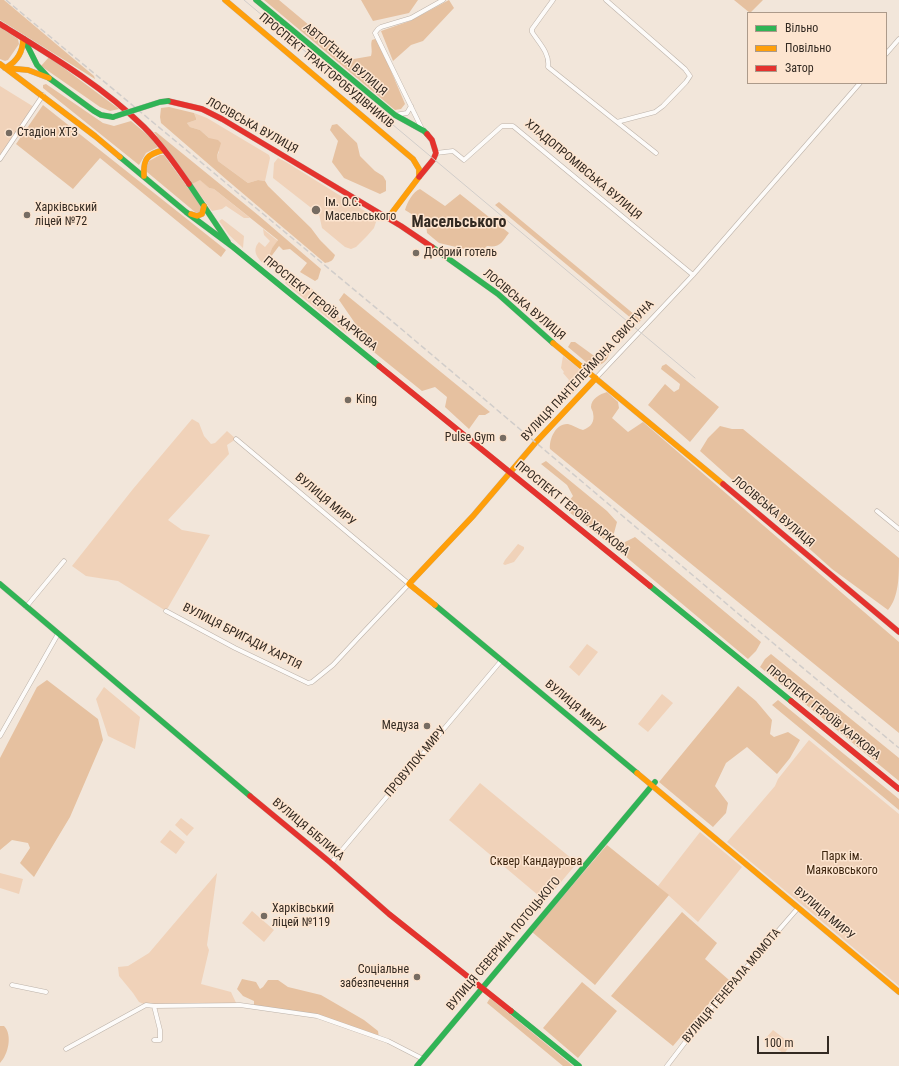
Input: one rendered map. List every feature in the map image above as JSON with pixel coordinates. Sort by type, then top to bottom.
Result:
[{"type":"main road","name":"ПРОСПЕКТ ТРАКТОРОБУДІВНИКІВ","points":[[224,0],[413,159],[419,169],[419,177]]},
{"type":"main road","name":"АВТОҐЕННА ВУЛИЦЯ","points":[[256,0],[395,115],[424,131]]},
{"type":"main road","name":"ПРОСПЕКТ ГЕРОЇВ ХАРКОВА","points":[[0,24],[76,72],[105,93],[143,126],[164,150],[230,245]]},
{"type":"main road","points":[[3,66],[10,66],[17,58],[23,49],[24,39]]},
{"type":"main road","points":[[24,39],[37,65],[48,78]]},
{"type":"main road","name":"ПРОСПЕКТ ГЕРОЇВ ХАРКОВА","points":[[3,66],[42,95],[144,176],[186,212],[230,245],[899,789]]},
{"type":"main road","points":[[3,66],[28,70],[48,78]]},
{"type":"main road","name":"ЛОСІВСЬКА ВУЛИЦЯ","points":[[48,78],[101,115],[113,117],[160,102],[168,101],[202,109],[228,122],[388,218],[498,294],[556,346],[899,632]]},
{"type":"main road","points":[[388,218],[433,160],[436,153],[432,140],[424,131]]},
{"type":"main road","points":[[144,176],[144,166],[148,157],[151,154],[164,150]]},
{"type":"main road","points":[[186,212],[192,215],[200,215],[203,212],[204,206]]},
{"type":"main road","name":"ВУЛИЦЯ ПАНТЕЛЕЙМОНА СВИСТУНА","points":[[409,584],[473,516],[509,472],[596,378]]},
{"type":"main road","points":[[0,584],[26,607]]},
{"type":"main road","name":"ВУЛИЦЯ МИРУ","points":[[409,584],[654,784],[798,908],[899,992]]},
{"type":"main road","name":"ВУЛИЦЯ БІБЛИКА","points":[[26,607],[240,789],[331,863],[389,914],[579,1066]]},
{"type":"main road","name":"ВУЛИЦЯ СЕВЕРИНА ПОТОЦЬКОГО","points":[[417,1066],[654,784]]},
{"type":"street","points":[[424,131],[376,32],[378,29],[411,18],[444,0]]},
{"type":"street","points":[[553,0],[532,29],[532,32],[547,54],[549,60],[548,67],[656,153]]},
{"type":"street","points":[[606,0],[685,69],[690,76],[663,106],[655,112],[617,122]]},
{"type":"street","points":[[887,53],[899,39]]},
{"type":"street","name":"ВУЛИЦЯ ПАНТЕЛЕЙМОНА СВИСТУНА","points":[[596,378],[693,275],[859,84]]},
{"type":"street","points":[[0,159],[42,95]]},
{"type":"street","points":[[395,115],[407,113],[411,106]]},
{"type":"street","name":"ХЛАДОПРОМІВСЬКА ВУЛИЦЯ","points":[[436,153],[453,151],[464,160],[502,126],[513,126],[693,275]]},
{"type":"street","name":"ВУЛИЦЯ МИРУ","points":[[236,439],[409,584]]},
{"type":"street","points":[[877,511],[899,529]]},
{"type":"street","points":[[26,607],[64,561]]},
{"type":"street","name":"ВУЛИЦЯ ПАНТЕЛЕЙМОНА СВИСТУНА","points":[[308,683],[312,682],[333,665],[409,584]]},
{"type":"street","name":"ВУЛИЦЯ БРИГАДИ ХАРТІЯ","points":[[166,610],[235,648],[308,683]]},
{"type":"street","points":[[0,736],[58,634]]},
{"type":"street","name":"ПРОВУЛОК МИРУ","points":[[331,863],[502,661]]},
{"type":"street","name":"ВУЛИЦЯ ГЕНЕРАЛА МОМОТА","points":[[667,1066],[712,1007],[798,908]]},
{"type":"street","points":[[12,985],[46,992]]},
{"type":"street","points":[[66,1049],[146,1005],[240,1005],[317,1016],[388,1041],[423,1059]]},
{"type":"street","points":[[154,1006],[160,1030],[160,1040],[154,1040]]},
{"type":"green space","name":"Стадіон ХТЗ","points":[[0,86],[34,107],[0,160]]},
{"type":"green space","points":[[194,113],[207,118],[269,155],[270,158],[265,181],[258,180],[248,183],[218,161],[217,156],[219,152],[209,138],[200,130],[190,127],[187,123],[196,120]]},
{"type":"green space","points":[[278,158],[373,216],[376,222],[374,228],[356,247],[351,249],[345,247],[322,228],[319,214],[273,178],[274,163]]},
{"type":"green space","points":[[200,179],[209,188],[214,189],[250,218],[244,218],[226,206],[222,209],[212,211],[192,184]]},
{"type":"green space","points":[[222,219],[244,236],[243,248],[229,235],[219,221]]},
{"type":"green space","points":[[263,229],[278,241],[272,248],[269,256],[270,258],[265,265],[256,255],[256,249],[259,242],[265,247],[270,241],[264,235]]},
{"type":"green space","points":[[285,283],[310,287],[336,311],[347,334]]},
{"type":"green space","points":[[563,356],[579,369],[582,377],[574,392],[570,396],[566,397],[564,393],[569,380],[561,368]]},
{"type":"green space","points":[[192,419],[199,423],[204,436],[211,444],[215,443],[227,431],[236,439],[227,445],[229,454],[168,520],[182,530],[210,535],[166,611],[118,581],[86,576],[72,566],[133,489]]},
{"type":"green space","points":[[518,544],[524,547],[524,549],[514,562],[505,565],[503,564],[505,560]]},
{"type":"green space","points":[[587,644],[598,652],[579,676],[569,667]]},
{"type":"green space","points":[[104,687],[140,717],[135,749],[108,736],[96,699]]},
{"type":"green space","points":[[662,694],[673,703],[648,732],[638,724]]},
{"type":"green space","name":"Парк ім. Маяковського","points":[[809,740],[899,814],[899,986],[727,842],[775,786],[778,779]]},
{"type":"green space","name":"Сквер Кандаурова","points":[[480,783],[577,863],[545,901],[449,820]]},
{"type":"green space","points":[[181,818],[194,828],[187,836],[175,825]]},
{"type":"green space","points":[[170,830],[185,842],[176,854],[160,842]]},
{"type":"green space","points":[[700,832],[742,867],[698,922],[658,886]]},
{"type":"green space","points":[[0,873],[23,879],[19,894],[0,888]]},
{"type":"green space","points":[[217,873],[207,945],[209,950],[201,984],[231,992],[237,1005],[146,1005],[139,1002],[119,976],[118,967],[128,966],[149,953]]},
{"type":"green space","points":[[252,911],[274,930],[264,942],[242,923]]},
{"type":"green space","points":[[773,1030],[791,1044],[784,1054],[765,1039]]},
{"type":"shaded area","points":[[0,0],[4,0],[94,76],[95,79],[0,20]]},
{"type":"shaded area","points":[[264,0],[279,0],[335,45],[348,60],[371,56],[372,40],[378,40],[405,104],[401,109],[395,110]]},
{"type":"shaded area","points":[[361,0],[418,0],[409,13],[373,21]]},
{"type":"shaded area","points":[[449,0],[454,8],[423,41],[411,45],[393,61],[381,31],[410,21]]},
{"type":"shaded area","points":[[734,0],[763,0],[751,12],[749,12]]},
{"type":"shaded area","points":[[0,27],[18,39],[19,44],[8,60],[5,61],[0,59]]},
{"type":"shaded area","points":[[49,57],[119,109],[110,111],[100,107],[41,66]]},
{"type":"shaded area","points":[[46,84],[103,123],[114,126],[131,121],[150,137],[158,147],[146,153],[139,165],[43,88],[43,85]]},
{"type":"shaded area","points":[[43,105],[226,250],[221,257],[100,158],[73,189],[16,144]]},
{"type":"shaded area","points":[[169,107],[194,113],[196,120],[187,123],[190,127],[200,130],[209,138],[218,140],[221,143],[217,156],[218,161],[248,183],[258,180],[265,181],[268,186],[311,228],[320,240],[335,255],[332,260],[325,263],[161,123],[161,108]]},
{"type":"shaded area","points":[[337,124],[357,143],[360,156],[375,171],[383,176],[386,181],[386,191],[380,194],[344,178],[332,162],[338,141],[330,130],[332,125]]},
{"type":"shaded area","points":[[154,132],[156,132],[258,215],[321,269],[318,279],[315,281],[300,272],[307,263],[290,249],[283,250],[279,246],[270,258],[269,256],[272,248],[278,240],[214,189],[209,188],[200,180],[192,184]]},
{"type":"shaded area","points":[[160,155],[164,155],[202,207],[202,211],[197,213],[195,212],[147,172],[146,169],[149,161]]},
{"type":"shaded area","points":[[420,189],[445,206],[460,194],[509,233],[500,244],[495,246],[487,246],[482,251],[469,250],[439,243],[427,233],[426,223],[405,210],[413,195]]},
{"type":"shaded area","points":[[499,202],[641,320],[638,324],[495,205]]},
{"type":"shaded area","points":[[344,293],[490,412],[485,415],[479,415],[469,429],[445,407],[447,397],[435,387],[422,391],[359,340],[359,329],[339,300]]},
{"type":"shaded area","points":[[571,342],[575,342],[597,358],[606,352],[609,354],[607,360],[592,367],[568,347]]},
{"type":"shaded area","points":[[666,364],[719,407],[690,442],[648,405],[665,384],[674,392],[679,389],[680,384],[661,369],[662,366]]},
{"type":"shaded area","points":[[607,392],[618,402],[619,408],[612,418],[628,432],[643,422],[899,642],[899,733],[550,449],[552,436],[560,426],[568,424],[583,430],[590,426],[593,422],[591,404],[594,399]]},
{"type":"shaded area","points":[[720,426],[732,429],[743,429],[899,558],[896,593],[892,605],[888,610],[832,569],[700,451],[708,438]]},
{"type":"shaded area","points":[[546,461],[607,511],[617,522],[614,533],[606,541],[569,512],[569,501],[573,496],[567,485],[541,464]]},
{"type":"shaded area","points":[[635,537],[761,642],[756,651],[748,659],[619,551],[625,542]]},
{"type":"shaded area","points":[[771,654],[899,758],[899,781],[760,667],[765,659]]},
{"type":"shaded area","points":[[47,680],[98,719],[103,740],[70,817],[34,877],[20,863],[30,848],[28,843],[12,840],[0,850],[0,758],[37,687]]},
{"type":"shaded area","points":[[738,686],[756,701],[772,720],[770,734],[774,737],[788,732],[800,740],[790,758],[777,774],[747,747],[726,763],[715,786],[728,803],[726,813],[713,827],[659,782]]},
{"type":"shaded area","points":[[778,700],[899,799],[899,810],[772,705]]},
{"type":"shaded area","points":[[607,845],[669,895],[595,985],[532,932]]},
{"type":"shaded area","points":[[682,912],[717,943],[705,959],[729,980],[673,1046],[611,996]]},
{"type":"shaded area","points":[[242,979],[256,982],[260,989],[268,980],[278,980],[288,987],[321,995],[364,1020],[378,1031],[379,1038],[317,1016],[254,1007],[254,1001],[243,996],[237,989]]},
{"type":"shaded area","points":[[582,982],[617,1011],[578,1058],[543,1028]]},
{"type":"shaded area","points":[[490,998],[573,1066],[563,1066],[487,1003]]},
{"type":"shaded area","points":[[0,1026],[4,1026],[7,1030],[9,1040],[7,1050],[0,1063]]},
{"type":"tram line","points":[[244,0],[695,378]]},
{"type":"railway","points":[[6,0],[399,327],[899,748]]},
{"type":"traffic: fast","points":[[256,0],[395,115],[427,134]]},
{"type":"traffic: fast","points":[[24,39],[37,65],[49,78],[94,111],[101,115],[113,117]]},
{"type":"traffic: fast","points":[[113,117],[160,102],[168,101]]},
{"type":"traffic: fast","points":[[120,157],[186,212],[233,247],[379,366]]},
{"type":"traffic: fast","points":[[189,184],[228,242]]},
{"type":"traffic: fast","points":[[432,247],[498,294],[553,343]]},
{"type":"traffic: fast","points":[[0,584],[250,796]]},
{"type":"traffic: fast","points":[[650,586],[791,701]]},
{"type":"traffic: fast","points":[[435,605],[637,773]]},
{"type":"traffic: fast","points":[[417,1066],[655,782]]},
{"type":"traffic: fast","points":[[511,1011],[579,1066]]},
{"type":"traffic: slow","points":[[225,0],[413,159],[419,169],[419,177],[388,218]]},
{"type":"traffic: slow","points":[[7,67],[14,62],[19,55],[22,48],[23,39]]},
{"type":"traffic: slow","points":[[0,64],[95,136],[120,157]]},
{"type":"traffic: slow","points":[[5,68],[28,70],[49,78]]},
{"type":"traffic: slow","points":[[144,176],[144,165],[147,158],[154,153],[164,150]]},
{"type":"traffic: slow","points":[[191,214],[197,216],[202,214],[204,206]]},
{"type":"traffic: slow","points":[[553,343],[723,484]]},
{"type":"traffic: slow","points":[[435,605],[409,584],[473,516],[536,442],[596,378]]},
{"type":"traffic: slow","points":[[637,773],[899,992]]},
{"type":"traffic: jam","points":[[0,24],[75,71],[128,112],[156,140],[189,184]]},
{"type":"traffic: jam","points":[[168,101],[202,109],[222,119],[401,226],[432,247]]},
{"type":"traffic: jam","points":[[419,177],[433,160],[436,153],[432,140],[427,134]]},
{"type":"traffic: jam","points":[[379,366],[650,586]]},
{"type":"traffic: jam","points":[[723,484],[899,632]]},
{"type":"traffic: jam","points":[[791,701],[899,789]]},
{"type":"traffic: jam","points":[[250,796],[331,863],[389,914],[511,1011]]},
{"type":"place","name":"Стадіон ХТЗ","points":[[9,133]]},
{"type":"place","name":"Ім. О.С. Масельського","points":[[316,210]]},
{"type":"place","name":"Харківський ліцей №72","points":[[27,215]]},
{"type":"place","name":"Добрий готель","points":[[416,253]]},
{"type":"place","name":"King","points":[[348,400]]},
{"type":"place","name":"Pulse Gym","points":[[503,438]]},
{"type":"place","name":"Медуза","points":[[427,726]]},
{"type":"place","name":"Харківський ліцей №119","points":[[264,916]]},
{"type":"place","name":"Соціальне забезпечення","points":[[417,977]]},
{"type":"district","name":"Масельського","points":[[459,223]]}]
